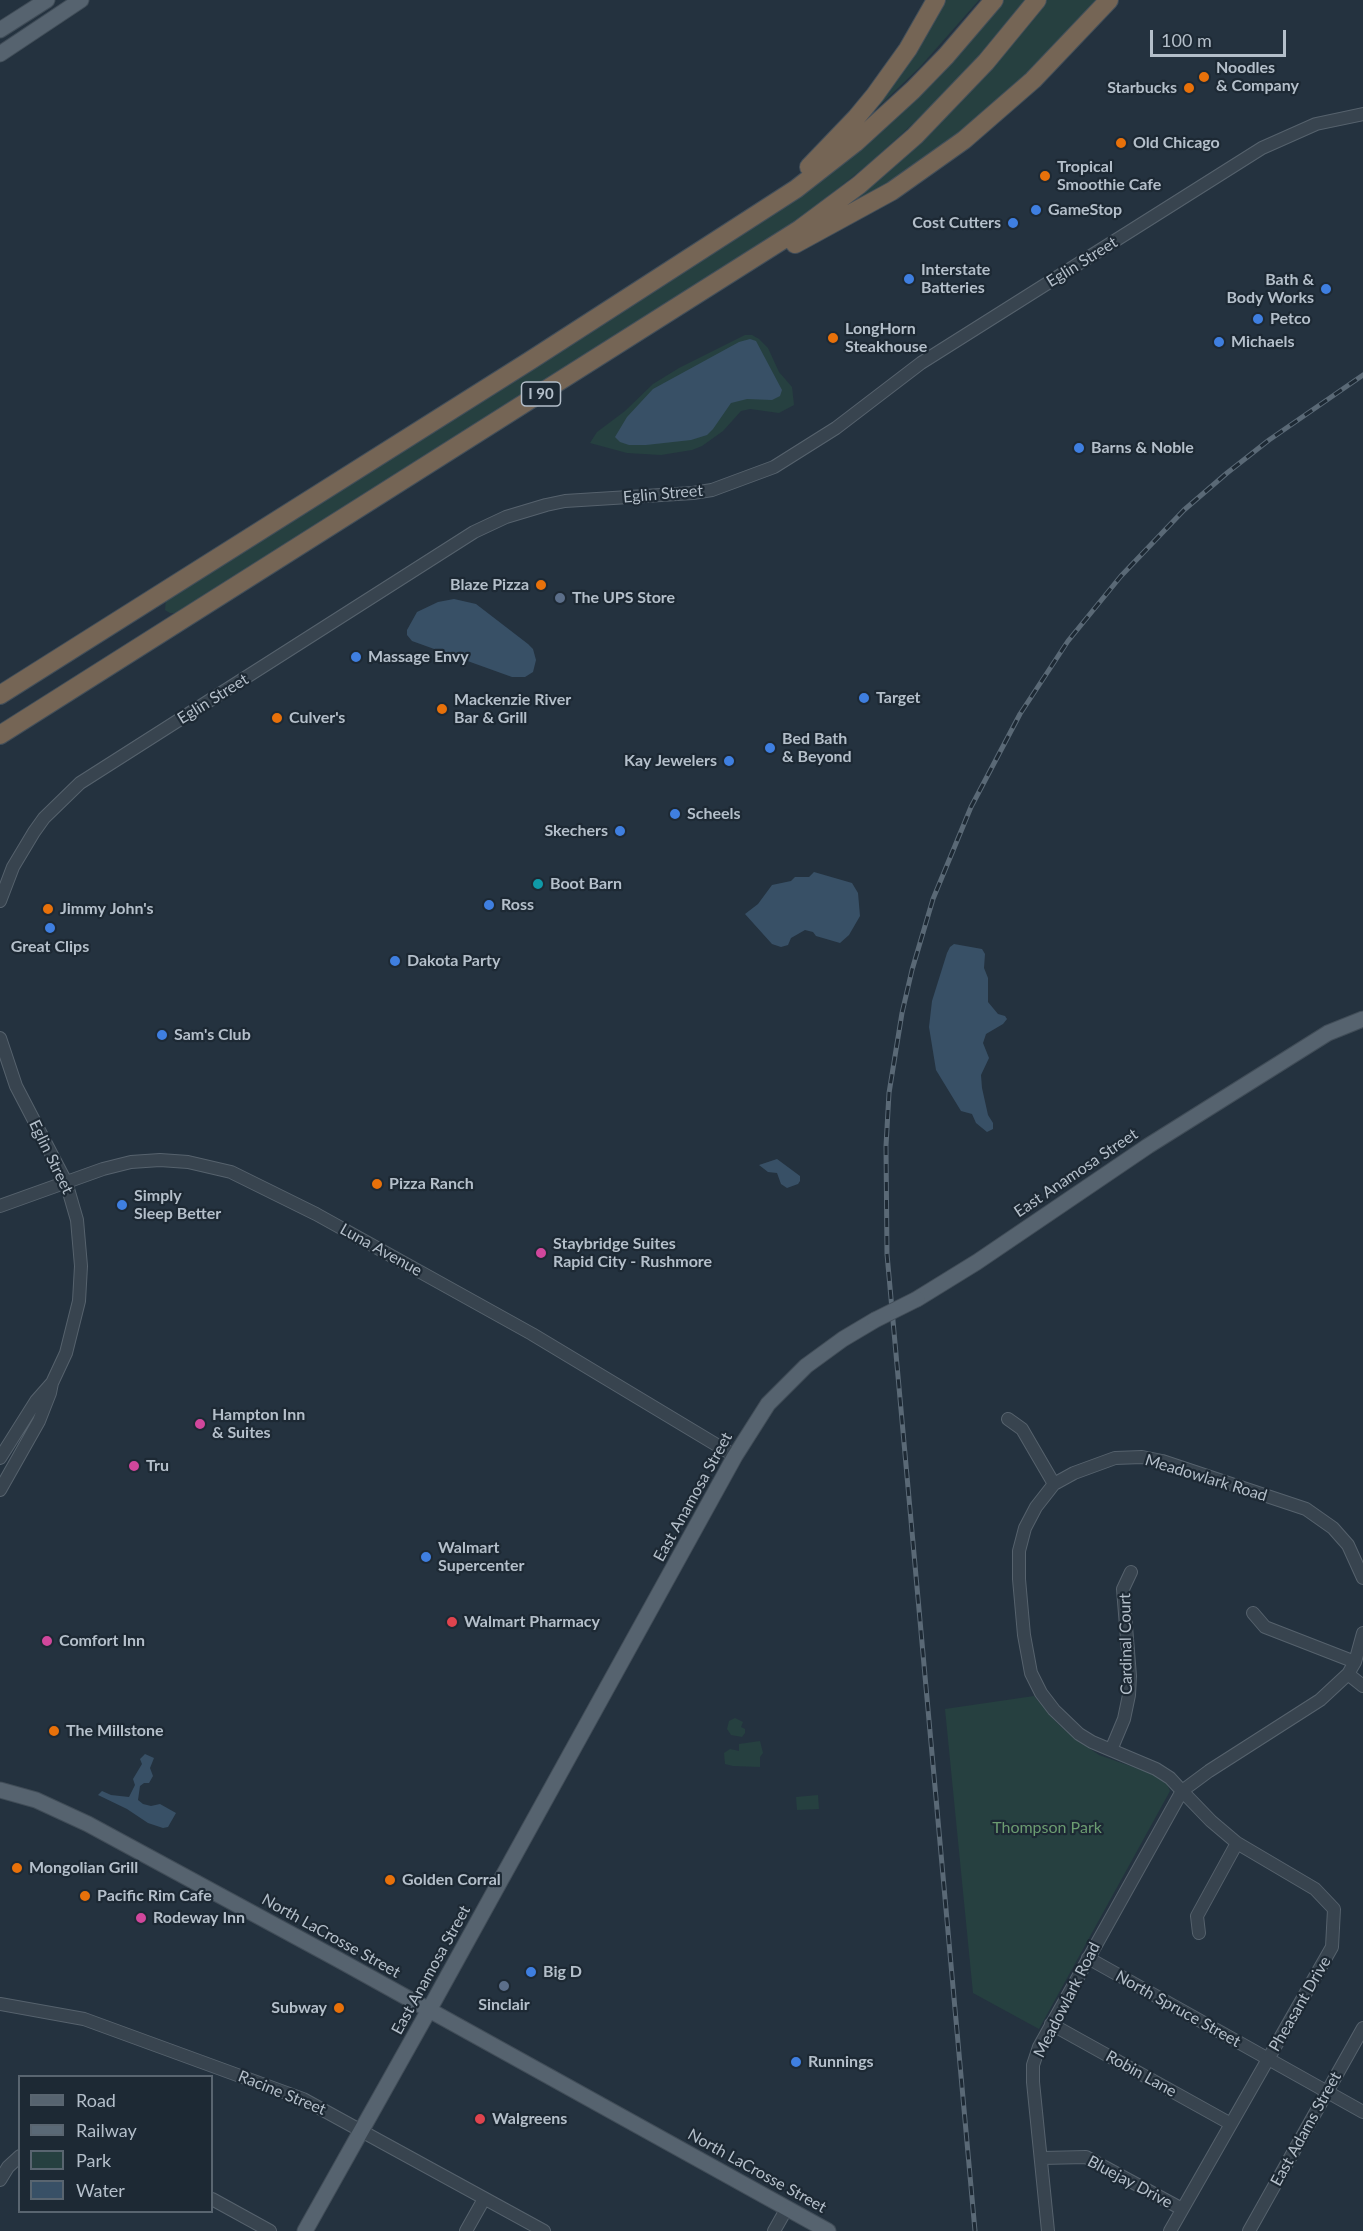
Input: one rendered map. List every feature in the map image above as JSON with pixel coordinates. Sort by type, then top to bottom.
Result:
[{"type":"highway","points":[[531,360],[788,185],[803,172],[838,138],[875,95],[908,49],[936,0]]},
{"type":"highway","name":"I 90","points":[[0,695],[771,207],[837,158],[913,90],[994,0]]},
{"type":"highway","name":"I 90","points":[[0,735],[800,229],[896,154],[975,75],[1037,0]]},
{"type":"highway","points":[[677,308],[868,205],[924,170],[1010,101],[1109,0]]},
{"type":"main road","points":[[0,30],[47,0]]},
{"type":"main road","points":[[0,54],[81,0]]},
{"type":"main road","name":"East Anamosa Street","points":[[305,2231],[735,1456],[768,1404],[806,1366],[843,1339],[917,1299],[976,1263],[1138,1153],[1328,1033],[1363,1019]]},
{"type":"main road","name":"North LaCrosse Street","points":[[0,1790],[36,1800],[88,1824],[828,2231]]},
{"type":"street","name":"Eglin Street","points":[[0,901],[13,867],[34,832],[44,818],[80,783],[474,532],[506,517],[546,505],[565,501],[693,493],[712,489],[774,467],[836,428],[921,363],[1262,148],[1316,124],[1363,114]]},
{"type":"street","name":"Eglin Street","points":[[0,1038],[16,1086],[66,1182],[79,1237],[80,1284],[71,1336],[52,1383],[48,1400],[39,1421],[0,1490]]},
{"type":"street","name":"Luna Avenue","points":[[0,1206],[103,1169],[146,1161],[188,1162],[231,1172],[316,1214],[561,1350],[735,1456]]},
{"type":"street","name":"Eglin Street","points":[[0,1458],[36,1401],[52,1383]]},
{"type":"street","points":[[1008,1419],[1022,1429],[1054,1484]]},
{"type":"street","name":"Meadowlark Road","points":[[1182,1791],[1170,1778],[1156,1769],[1092,1742],[1069,1725],[1041,1693],[1031,1673],[1024,1635],[1019,1551],[1025,1528],[1036,1507],[1054,1484],[1074,1473],[1115,1458],[1142,1457],[1161,1461],[1306,1509],[1320,1517],[1347,1545],[1363,1578]]},
{"type":"street","name":"Cardinal Court","points":[[1111,1750],[1125,1719],[1129,1695],[1130,1676],[1123,1589],[1131,1572]]},
{"type":"street","points":[[1253,1613],[1265,1627],[1355,1662]]},
{"type":"street","name":"Meadowlark Road","points":[[1048,2231],[1033,2065],[1051,2024],[1182,1791],[1209,1771],[1320,1700],[1348,1674],[1355,1662],[1363,1633]]},
{"type":"street","points":[[1348,1674],[1363,1686]]},
{"type":"street","name":"Pheasant Drive","points":[[1170,2231],[1332,1947],[1334,1909],[1315,1889],[1237,1843],[1211,1821],[1182,1791]]},
{"type":"street","points":[[1199,1933],[1197,1916],[1237,1843]]},
{"type":"street","name":"North Spruce Street","points":[[1088,1958],[1363,2112]]},
{"type":"street","name":"Racine Street","points":[[0,2004],[84,2019],[303,2099],[544,2231]]},
{"type":"street","name":"Robin Lane","points":[[1051,2024],[1231,2124]]},
{"type":"street","name":"East Adams Street","points":[[1249,2231],[1363,2028]]},
{"type":"street","name":"Bluejay Drive","points":[[1042,2158],[1086,2157],[1182,2209]]},
{"type":"street","points":[[0,2180],[8,2167],[18,2158]]},
{"type":"street","points":[[466,2231],[484,2199]]},
{"type":"street","points":[[213,2200],[270,2231]]},
{"type":"street","points":[[774,2231],[787,2208]]},
{"type":"green space","points":[[941,0],[979,0],[919,68],[855,129]]},
{"type":"green space","points":[[1001,0],[1025,0],[963,75],[930,108],[871,162],[811,210],[782,231],[177,613],[165,610],[166,599],[753,226]]},
{"type":"green space","points":[[1047,0],[1099,0],[1016,87],[900,179],[829,217],[990,70]]},
{"type":"green space","points":[[745,335],[752,335],[768,348],[779,372],[792,387],[794,405],[779,413],[750,409],[741,411],[723,431],[702,446],[692,450],[661,455],[627,453],[590,443],[597,432],[625,411],[653,384],[679,368]]},
{"type":"green space","name":"Thompson Park","points":[[1034,1696],[1057,1723],[1073,1737],[1099,1755],[1150,1773],[1167,1784],[1170,1791],[1039,2029],[973,1993],[945,1709]]},
{"type":"green space","points":[[735,1718],[743,1722],[741,1727],[745,1729],[745,1733],[742,1737],[731,1735],[727,1729],[729,1721]]},
{"type":"green space","points":[[760,1741],[763,1753],[760,1757],[760,1767],[725,1764],[724,1753],[730,1749],[739,1751],[739,1744]]},
{"type":"green space","points":[[818,1795],[819,1809],[797,1810],[796,1797]]},
{"type":"water","points":[[750,339],[756,341],[782,390],[780,396],[772,400],[747,399],[731,403],[707,435],[691,440],[629,445],[620,442],[615,437],[627,417],[653,389],[739,342]]},
{"type":"water","points":[[454,599],[476,604],[528,644],[533,649],[536,660],[533,672],[525,677],[512,677],[412,641],[407,635],[407,630],[417,612],[438,602]]},
{"type":"water","points":[[814,872],[852,883],[858,893],[860,916],[849,935],[840,943],[805,930],[791,938],[788,945],[781,947],[772,944],[745,914],[758,904],[772,885],[791,881],[795,877],[809,877]]},
{"type":"water","points":[[954,944],[982,949],[985,954],[984,968],[988,978],[988,1002],[998,1014],[1007,1019],[986,1034],[983,1043],[989,1058],[981,1075],[982,1088],[988,1115],[993,1123],[993,1129],[987,1132],[976,1123],[972,1114],[961,1111],[936,1070],[929,1027],[932,1001],[947,953]]},
{"type":"water","points":[[777,1159],[800,1176],[798,1184],[787,1188],[781,1184],[777,1173],[768,1172],[759,1165]]},
{"type":"water","points":[[145,1754],[154,1758],[150,1768],[153,1776],[149,1783],[140,1786],[138,1800],[151,1806],[160,1804],[176,1813],[168,1827],[163,1828],[148,1823],[127,1809],[98,1795],[102,1791],[111,1795],[129,1797],[135,1785],[133,1779],[142,1764],[140,1759]]},
{"type":"railway","points":[[975,2231],[887,1254],[886,1146],[889,1093],[902,1013],[933,899],[971,807],[1020,714],[1068,641],[1121,576],[1184,510],[1269,440],[1363,375]]},
{"type":"place","name":"Noodles & Company","points":[[1204,77]]},
{"type":"place","name":"Starbucks","points":[[1189,88]]},
{"type":"place","name":"Old Chicago","points":[[1121,143]]},
{"type":"place","name":"Tropical Smoothie Cafe","points":[[1045,176]]},
{"type":"place","name":"GameStop","points":[[1036,210]]},
{"type":"place","name":"Cost Cutters","points":[[1013,223]]},
{"type":"place","name":"Interstate Batteries","points":[[909,279]]},
{"type":"place","name":"Bath & Body Works","points":[[1326,289]]},
{"type":"place","name":"Petco","points":[[1258,319]]},
{"type":"place","name":"LongHorn Steakhouse","points":[[833,338]]},
{"type":"place","name":"Michaels","points":[[1219,342]]},
{"type":"place","name":"Barns & Noble","points":[[1079,448]]},
{"type":"place","name":"Blaze Pizza","points":[[541,585]]},
{"type":"place","name":"The UPS Store","points":[[560,598]]},
{"type":"place","name":"Massage Envy","points":[[356,657]]},
{"type":"place","name":"Target","points":[[864,698]]},
{"type":"place","name":"Mackenzie River Bar & Grill","points":[[442,709]]},
{"type":"place","name":"Culver's","points":[[277,718]]},
{"type":"place","name":"Bed Bath & Beyond","points":[[770,748]]},
{"type":"place","name":"Kay Jewelers","points":[[729,761]]},
{"type":"place","name":"Scheels","points":[[675,814]]},
{"type":"place","name":"Skechers","points":[[620,831]]},
{"type":"place","name":"Boot Barn","points":[[538,884]]},
{"type":"place","name":"Ross","points":[[489,905]]},
{"type":"place","name":"Jimmy John's","points":[[48,909]]},
{"type":"place","name":"Great Clips","points":[[50,928]]},
{"type":"place","name":"Dakota Party","points":[[395,961]]},
{"type":"place","name":"Sam's Club","points":[[162,1035]]},
{"type":"place","name":"Pizza Ranch","points":[[377,1184]]},
{"type":"place","name":"Simply Sleep Better","points":[[122,1205]]},
{"type":"place","name":"Staybridge Suites Rapid City - Rushmore","points":[[541,1253]]},
{"type":"place","name":"Hampton Inn & Suites","points":[[200,1424]]},
{"type":"place","name":"Tru","points":[[134,1466]]},
{"type":"place","name":"Walmart Supercenter","points":[[426,1557]]},
{"type":"place","name":"Walmart Pharmacy","points":[[452,1622]]},
{"type":"place","name":"Comfort Inn","points":[[47,1641]]},
{"type":"place","name":"The Millstone","points":[[54,1731]]},
{"type":"place","name":"Mongolian Grill","points":[[17,1868]]},
{"type":"place","name":"Golden Corral","points":[[390,1880]]},
{"type":"place","name":"Pacific Rim Cafe","points":[[85,1896]]},
{"type":"place","name":"Rodeway Inn","points":[[141,1918]]},
{"type":"place","name":"Big D","points":[[531,1972]]},
{"type":"place","name":"Sinclair","points":[[504,1986]]},
{"type":"place","name":"Subway","points":[[339,2008]]},
{"type":"place","name":"Runnings","points":[[796,2062]]},
{"type":"place","name":"Walgreens","points":[[480,2119]]}]
